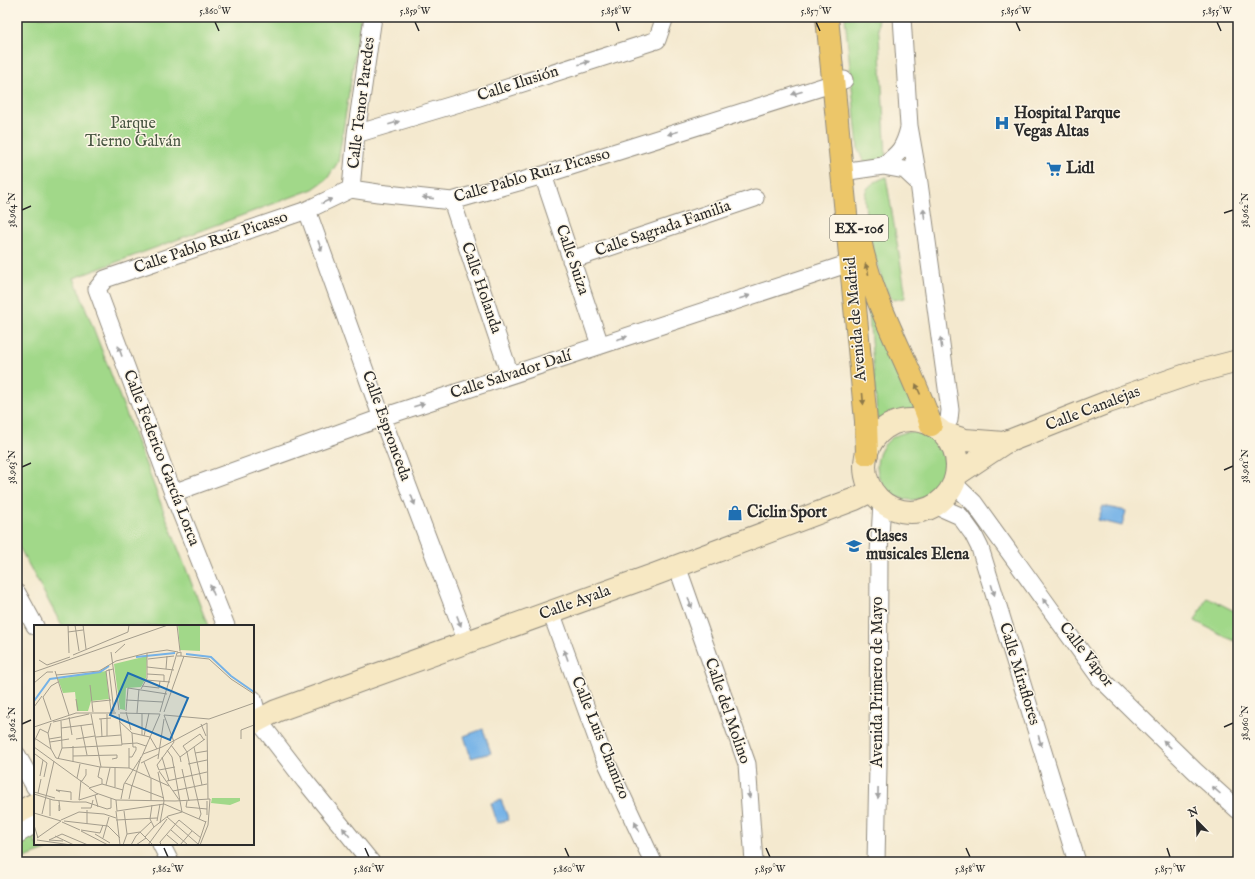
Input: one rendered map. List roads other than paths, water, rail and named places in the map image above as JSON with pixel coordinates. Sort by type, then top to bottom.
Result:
[{"type":"main road","name":"Avenida de Madrid","points":[[828,17],[839,81]]},
{"type":"main road","name":"Avenida de Madrid","points":[[838,17],[839,81],[847,171],[850,263],[866,421],[867,454]]},
{"type":"main road","name":"Avenida de Madrid","points":[[847,171],[866,269],[876,296],[938,430]]},
{"type":"main road","name":"Calle Canalejas","points":[[955,479],[974,463],[1004,443],[1108,402],[1192,373],[1238,361]]},
{"type":"main road","points":[[938,430],[954,452],[957,463],[955,479],[949,492],[936,505],[924,510],[911,512],[899,511],[872,502],[866,474],[867,454],[876,437],[892,425],[905,421],[919,421],[938,430],[974,441],[1004,443]]},
{"type":"main road","name":"Calle Ayala","points":[[258,711],[467,642],[677,566],[872,502]]},
{"type":"street","name":"Calle Tenor Paredes","points":[[351,189],[356,134],[373,17]]},
{"type":"street","name":"Calle Ilusión","points":[[356,134],[476,98],[656,40],[665,17]]},
{"type":"street","points":[[902,17],[909,126],[919,183],[950,410],[949,420],[938,430]]},
{"type":"street","name":"Calle Pablo Ruiz Picasso","points":[[97,289],[105,279],[307,210],[351,189],[452,201],[543,175],[839,81]]},
{"type":"street","points":[[883,166],[900,153],[905,144],[909,126]]},
{"type":"street","points":[[847,171],[883,166],[905,170],[919,183]]},
{"type":"street","name":"Calle Suiza","points":[[543,175],[600,345]]},
{"type":"street","name":"Calle Sagrada Familia","points":[[571,260],[755,198]]},
{"type":"street","name":"Calle Holanda","points":[[452,201],[510,375]]},
{"type":"street","name":"Calle Espronceda","points":[[307,210],[382,418],[467,642]]},
{"type":"street","name":"Calle Salvador Dalí","points":[[173,493],[382,418],[850,263]]},
{"type":"street","name":"Calle Federico García Lorca","points":[[97,289],[173,493],[226,625]]},
{"type":"street","points":[[950,410],[963,430],[974,441]]},
{"type":"street","points":[[974,463],[969,485],[974,503]]},
{"type":"street","name":"Calle Vapor","points":[[955,479],[974,503],[1100,678],[1195,771],[1238,810]]},
{"type":"street","name":"Avenida Primero de Mayo","points":[[872,502],[876,862]]},
{"type":"street","name":"Calle Miraflores","points":[[936,505],[960,516],[973,534],[986,567],[1077,862]]},
{"type":"street","points":[[986,567],[1010,554]]},
{"type":"street","name":"Calle del Molino","points":[[677,566],[747,764],[754,862]]},
{"type":"street","points":[[17,593],[34,625]]},
{"type":"street","name":"Calle Luis Chamizo","points":[[551,612],[603,755],[654,862]]},
{"type":"street","points":[[258,711],[371,862]]},
{"type":"street","points":[[17,755],[28,811],[17,835]]},
{"type":"water","points":[[1103,506],[1126,511],[1122,526],[1098,520]]},
{"type":"water","points":[[483,729],[491,753],[471,758],[464,736]]},
{"type":"water","points":[[501,800],[509,820],[497,823],[491,803]]},
{"type":"place","name":"Hospital Parque Vegas Altas","points":[[1002,123]]},
{"type":"place","name":"Lidl","points":[[1054,169]]},
{"type":"place","name":"Ciclin Sport","points":[[735,513]]},
{"type":"place","name":"Clases musicales Elena","points":[[854,546]]},
{"type":"park label","name":"Parque Tierno Galván","points":[[133,133]]}]
